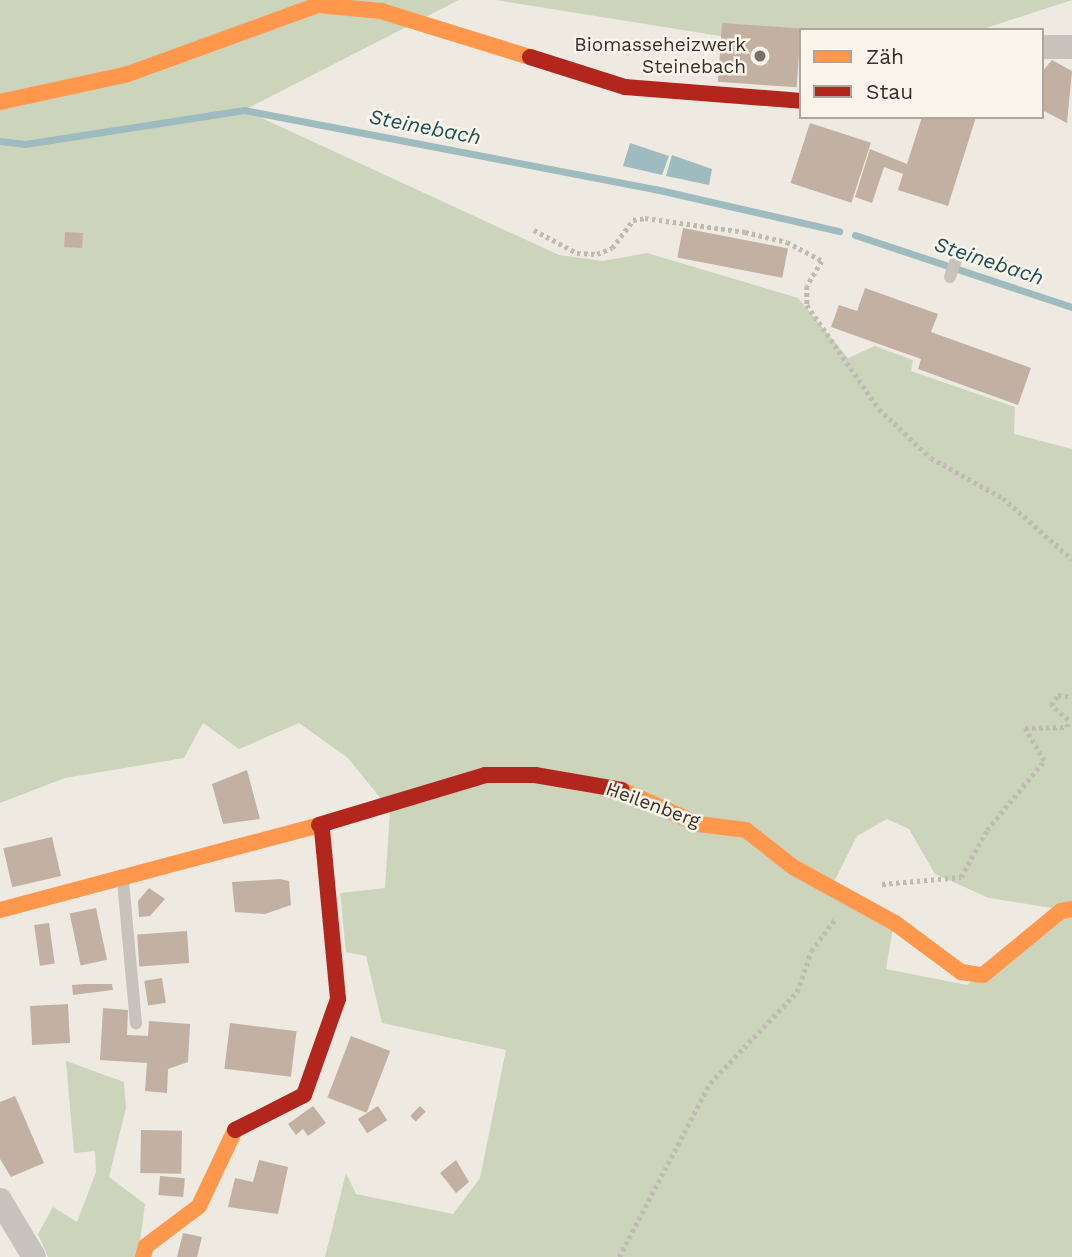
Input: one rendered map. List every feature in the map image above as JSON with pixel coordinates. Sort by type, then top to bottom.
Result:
[{"type":"street","points":[[0,102],[128,74],[318,5],[381,11],[625,87],[799,102]]},
{"type":"street","points":[[1044,47],[1072,47]]},
{"type":"street","name":"Heilenberg","points":[[0,910],[319,825],[486,775],[547,776],[618,788],[698,824],[746,830],[847,899],[895,923],[961,972],[984,975],[1061,911],[1072,909]]},
{"type":"street","points":[[143,1257],[146,1246],[199,1206],[233,1131],[304,1096],[330,1033],[338,999],[327,840],[319,825]]},
{"type":"street","points":[[0,1200],[34,1257]]},
{"type":"lane","points":[[950,277],[958,254]]},
{"type":"lane","points":[[123,878],[136,1023]]},
{"type":"path","points":[[534,230],[577,253],[597,254],[612,248],[633,220],[645,218],[745,232],[787,242],[822,261],[807,286],[807,305],[879,409],[931,458],[1003,498],[1072,559]]},
{"type":"path","points":[[619,1257],[710,1083],[797,992],[811,951],[847,899],[888,882],[961,877],[987,830],[1044,761],[1025,728],[1066,727],[1068,720],[1051,705],[1058,695],[1072,697]]},
{"type":"green space","points":[[0,0],[459,0],[244,110],[559,255],[603,261],[647,253],[798,298],[848,358],[875,346],[913,360],[911,371],[1015,407],[1014,434],[1072,449],[1072,1257],[325,1257],[346,1173],[356,1194],[453,1214],[480,1178],[506,1050],[382,1023],[366,956],[346,952],[340,893],[385,888],[390,810],[348,758],[299,723],[239,749],[203,723],[184,758],[65,778],[0,803]],"holes":[[[887,819],[909,829],[935,874],[989,898],[1052,908],[967,985],[886,969],[893,928],[833,884],[857,836]]]},
{"type":"green space","points":[[496,0],[1072,0],[986,28],[799,28],[799,49]]},
{"type":"green space","points":[[66,1061],[124,1082],[126,1108],[109,1177],[145,1204],[138,1257],[48,1257],[38,1234],[53,1207],[77,1222],[96,1172],[95,1151],[74,1153]]},
{"type":"water","points":[[630,143],[669,156],[662,175],[623,166]]},
{"type":"water","points":[[672,155],[712,169],[709,185],[666,176]]},
{"type":"building","name":"Biomasseheizwerk Steinebach","points":[[722,23],[799,28],[797,87],[718,82]]},
{"type":"building","points":[[1052,60],[1072,71],[1067,123],[1044,111],[1044,70]]},
{"type":"building","points":[[921,119],[975,119],[948,206],[898,190],[903,174],[884,167],[872,203],[855,197],[870,149],[907,164]]},
{"type":"building","points":[[810,123],[871,143],[851,203],[791,183]]},
{"type":"building","points":[[683,228],[788,248],[782,278],[677,257]]},
{"type":"building","points":[[65,232],[83,233],[82,248],[64,247]]},
{"type":"building","points":[[865,288],[938,314],[931,332],[1031,368],[1018,405],[918,369],[921,359],[831,327],[839,305],[857,311]]},
{"type":"building","points":[[247,770],[260,819],[223,824],[212,784]]},
{"type":"building","points":[[52,837],[61,876],[12,887],[3,848]]},
{"type":"building","points":[[280,879],[289,881],[291,905],[265,914],[235,912],[232,882]]},
{"type":"building","points":[[149,888],[165,899],[150,916],[139,917],[138,901]]},
{"type":"building","points":[[96,908],[107,960],[81,965],[70,914]]},
{"type":"building","points":[[49,923],[55,964],[40,966],[34,925]]},
{"type":"building","points":[[187,931],[189,963],[139,966],[137,934]]},
{"type":"building","points":[[162,978],[166,1003],[148,1006],[144,981]]},
{"type":"building","points":[[112,984],[113,990],[73,995],[72,985]]},
{"type":"building","points":[[68,1004],[70,1043],[32,1045],[30,1006]]},
{"type":"building","points":[[103,1008],[128,1010],[127,1035],[148,1036],[149,1021],[190,1024],[188,1062],[168,1069],[167,1093],[145,1091],[147,1063],[100,1060]]},
{"type":"building","points":[[230,1023],[297,1031],[291,1077],[224,1069]]},
{"type":"building","points":[[351,1036],[390,1051],[367,1113],[327,1098]]},
{"type":"building","points":[[15,1096],[44,1163],[11,1177],[0,1159],[0,1102]]},
{"type":"building","points":[[313,1106],[326,1123],[308,1136],[303,1129],[296,1135],[288,1124]]},
{"type":"building","points":[[378,1106],[387,1120],[367,1133],[358,1119]]},
{"type":"building","points":[[420,1106],[426,1112],[416,1122],[410,1116]]},
{"type":"building","points":[[141,1130],[182,1131],[181,1174],[140,1173]]},
{"type":"building","points":[[259,1160],[288,1167],[278,1214],[228,1207],[235,1178],[253,1182]]},
{"type":"building","points":[[456,1160],[469,1182],[456,1193],[440,1173]]},
{"type":"building","points":[[160,1176],[185,1178],[183,1197],[158,1195]]},
{"type":"building","points":[[183,1233],[202,1237],[197,1257],[177,1257]]},
{"type":"waterway","name":"Steinebach","points":[[0,141],[25,144],[244,110],[655,189],[839,231]]},
{"type":"waterway","name":"Steinebach","points":[[855,235],[1072,307]]},
{"type":"traffic: slow","points":[[0,102],[128,74],[318,5],[381,11],[530,57]]},
{"type":"traffic: slow","points":[[622,790],[698,824],[746,830],[793,867],[895,923],[961,972],[983,975],[1061,911],[1072,909]]},
{"type":"traffic: slow","points":[[0,910],[319,825],[322,830]]},
{"type":"traffic: slow","points":[[143,1257],[146,1246],[199,1206],[235,1130]]},
{"type":"traffic: jam","points":[[530,57],[625,87],[799,101]]},
{"type":"traffic: jam","points":[[319,825],[486,775],[535,775],[622,790]]},
{"type":"traffic: jam","points":[[235,1130],[304,1095],[338,999],[322,830]]},
{"type":"place","name":"Biomasseheizwerk Steinebach","points":[[760,56]]}]
